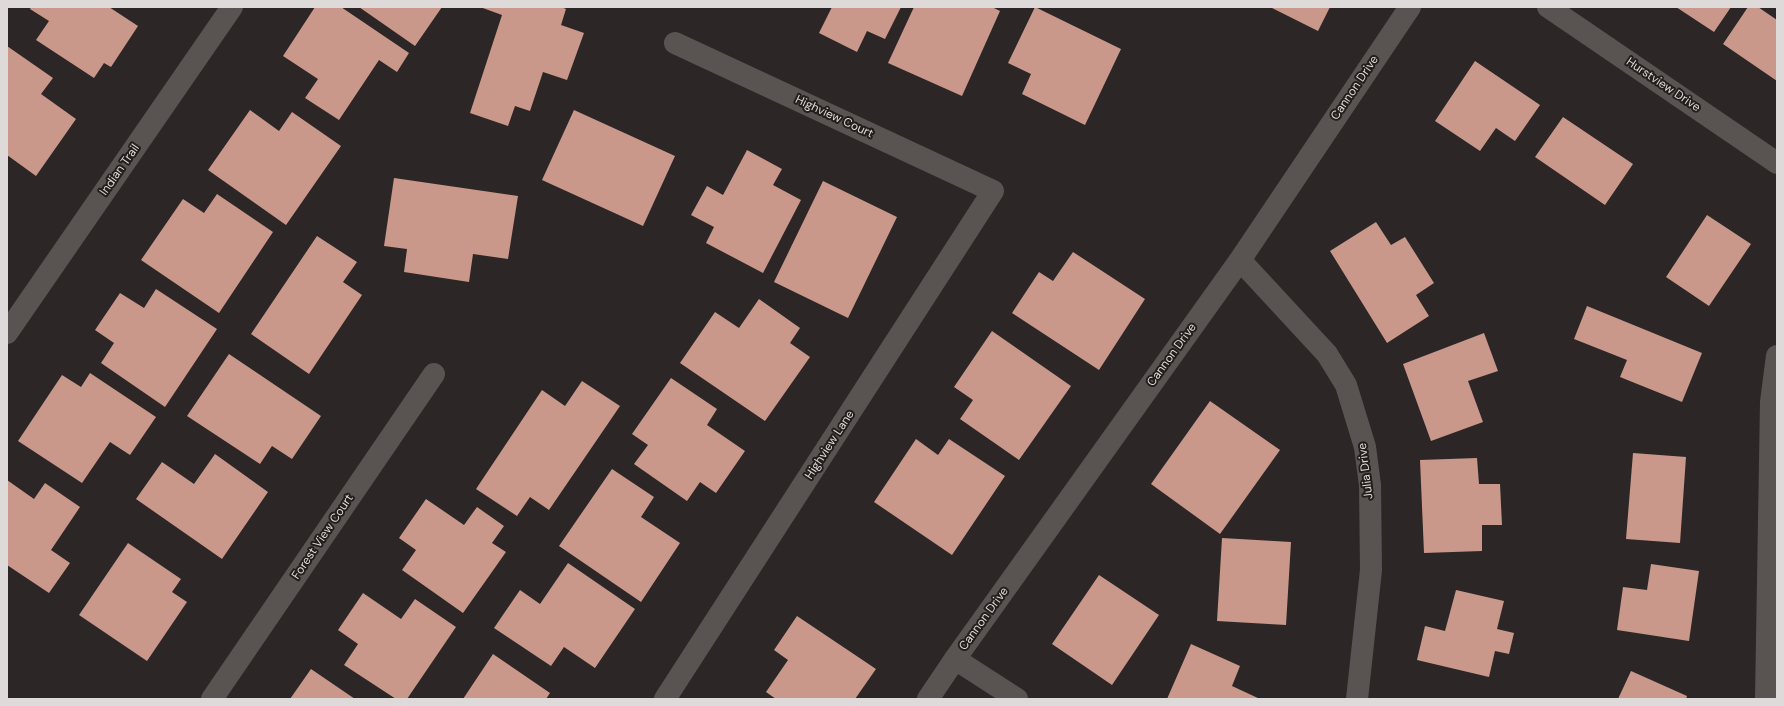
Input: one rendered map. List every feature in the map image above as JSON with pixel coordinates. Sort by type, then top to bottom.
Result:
[{"type":"street","name":"Indian Trail","points":[[7,333],[232,7]]},
{"type":"street","name":"Cannon Drive","points":[[928,699],[955,658],[1240,260],[1410,7]]},
{"type":"street","name":"Hurstview Drive","points":[[1548,7],[1777,163]]},
{"type":"street","name":"Highview Court","points":[[675,43],[993,191]]},
{"type":"street","name":"Highview Lane","points":[[666,699],[993,191]]},
{"type":"street","name":"Julia Drive","points":[[1240,260],[1327,354],[1346,385],[1365,447],[1370,485],[1371,570],[1357,699]]},
{"type":"street","points":[[1766,699],[1771,402],[1777,356]]},
{"type":"street","name":"Forest View Court","points":[[212,699],[434,374]]},
{"type":"street","points":[[955,658],[1017,699]]},
{"type":"building","points":[[31,7],[109,7],[138,26],[111,67],[104,63],[94,78],[36,40],[49,21],[30,9]]},
{"type":"building","points":[[315,7],[341,7],[409,53],[397,72],[379,60],[339,120],[305,98],[318,79],[283,56]]},
{"type":"building","points":[[359,7],[442,7],[415,46]]},
{"type":"building","points":[[480,7],[561,7],[566,9],[561,25],[584,33],[567,80],[543,72],[530,111],[515,106],[508,126],[470,113],[502,15]]},
{"type":"building","points":[[832,7],[901,7],[885,39],[867,31],[857,52],[819,33]]},
{"type":"building","points":[[914,7],[992,7],[1000,11],[962,96],[888,63]]},
{"type":"building","points":[[1035,7],[1121,49],[1085,125],[1022,94],[1031,74],[1008,63]]},
{"type":"building","points":[[1270,7],[1330,7],[1318,31]]},
{"type":"building","points":[[1676,7],[1731,7],[1714,32]]},
{"type":"building","points":[[1748,7],[1758,7],[1777,20],[1777,81],[1723,44]]},
{"type":"building","points":[[7,46],[53,78],[41,94],[76,119],[36,176],[7,155]]},
{"type":"building","points":[[1475,61],[1540,105],[1515,141],[1496,128],[1480,151],[1435,121]]},
{"type":"building","points":[[250,110],[279,131],[292,112],[341,146],[286,225],[208,170]]},
{"type":"building","points":[[574,110],[675,156],[643,226],[542,180]]},
{"type":"building","points":[[1563,117],[1633,164],[1605,205],[1535,157]]},
{"type":"building","points":[[747,150],[782,169],[773,185],[801,200],[763,273],[706,243],[714,227],[691,215],[707,186],[723,195]]},
{"type":"building","points":[[394,178],[518,196],[508,259],[473,254],[469,282],[404,272],[407,249],[384,246]]},
{"type":"building","points":[[823,181],[897,217],[848,318],[774,282]]},
{"type":"building","points":[[217,194],[273,232],[219,313],[141,260],[183,199],[204,213]]},
{"type":"building","points":[[1707,215],[1751,244],[1709,306],[1666,277]]},
{"type":"building","points":[[1376,222],[1391,245],[1405,237],[1434,283],[1416,295],[1429,316],[1387,343],[1330,251]]},
{"type":"building","points":[[317,236],[357,262],[343,282],[362,295],[309,374],[251,334]]},
{"type":"building","points":[[1073,252],[1145,299],[1099,370],[1012,313],[1039,272],[1053,281]]},
{"type":"building","points":[[156,289],[217,329],[165,407],[101,363],[114,343],[95,330],[120,293],[144,308]]},
{"type":"building","points":[[759,299],[800,328],[790,343],[810,357],[765,421],[680,363],[715,312],[739,328]]},
{"type":"building","points":[[1587,306],[1702,353],[1682,402],[1620,377],[1627,360],[1574,339]]},
{"type":"building","points":[[992,331],[1071,386],[1019,460],[960,419],[973,400],[954,387]]},
{"type":"building","points":[[1484,333],[1498,371],[1468,381],[1483,422],[1431,441],[1403,364]]},
{"type":"building","points":[[229,354],[321,416],[292,459],[272,446],[260,464],[187,416]]},
{"type":"building","points":[[90,373],[156,417],[130,455],[110,442],[82,483],[18,441],[62,375],[81,387]]},
{"type":"building","points":[[671,378],[717,409],[707,425],[745,451],[716,493],[700,482],[687,501],[634,464],[648,445],[632,434]]},
{"type":"building","points":[[582,381],[620,406],[549,510],[530,497],[517,516],[476,489],[542,390],[565,406]]},
{"type":"building","points":[[1210,401],[1280,450],[1220,534],[1151,484]]},
{"type":"building","points":[[916,439],[938,455],[949,439],[1005,476],[952,555],[874,502]]},
{"type":"building","points":[[1633,453],[1686,457],[1680,543],[1626,539]]},
{"type":"building","points":[[215,454],[268,492],[222,559],[136,499],[162,462],[194,484]]},
{"type":"building","points":[[1477,458],[1479,484],[1500,484],[1502,525],[1482,525],[1482,551],[1424,553],[1420,460]]},
{"type":"building","points":[[612,469],[654,497],[641,517],[680,543],[641,602],[559,546]]},
{"type":"building","points":[[7,480],[34,499],[45,483],[80,507],[51,550],[70,563],[49,593],[7,565]]},
{"type":"building","points":[[426,499],[464,525],[477,507],[504,526],[492,543],[506,552],[463,613],[402,570],[416,550],[399,538]]},
{"type":"building","points":[[1222,538],[1291,542],[1286,625],[1217,621]]},
{"type":"building","points":[[128,543],[181,579],[172,592],[187,602],[147,661],[79,615]]},
{"type":"building","points":[[568,563],[635,609],[595,668],[564,647],[551,666],[494,628],[520,590],[540,604]]},
{"type":"building","points":[[1651,564],[1699,571],[1689,641],[1617,630],[1623,587],[1647,590]]},
{"type":"building","points":[[1099,575],[1159,615],[1112,685],[1052,644]]},
{"type":"building","points":[[1456,590],[1504,601],[1497,629],[1514,633],[1509,654],[1495,651],[1489,677],[1417,660],[1425,626],[1445,631]]},
{"type":"building","points":[[363,593],[401,619],[415,599],[456,627],[407,699],[396,699],[344,665],[358,644],[338,630]]},
{"type":"building","points":[[797,616],[876,669],[855,699],[776,699],[766,692],[788,660],[774,650]]},
{"type":"building","points":[[1191,644],[1240,666],[1232,686],[1260,699],[1167,699]]},
{"type":"building","points":[[493,654],[550,693],[546,699],[463,699]]},
{"type":"building","points":[[311,669],[355,699],[290,699]]},
{"type":"building","points":[[1631,671],[1687,696],[1686,699],[1618,699]]}]
